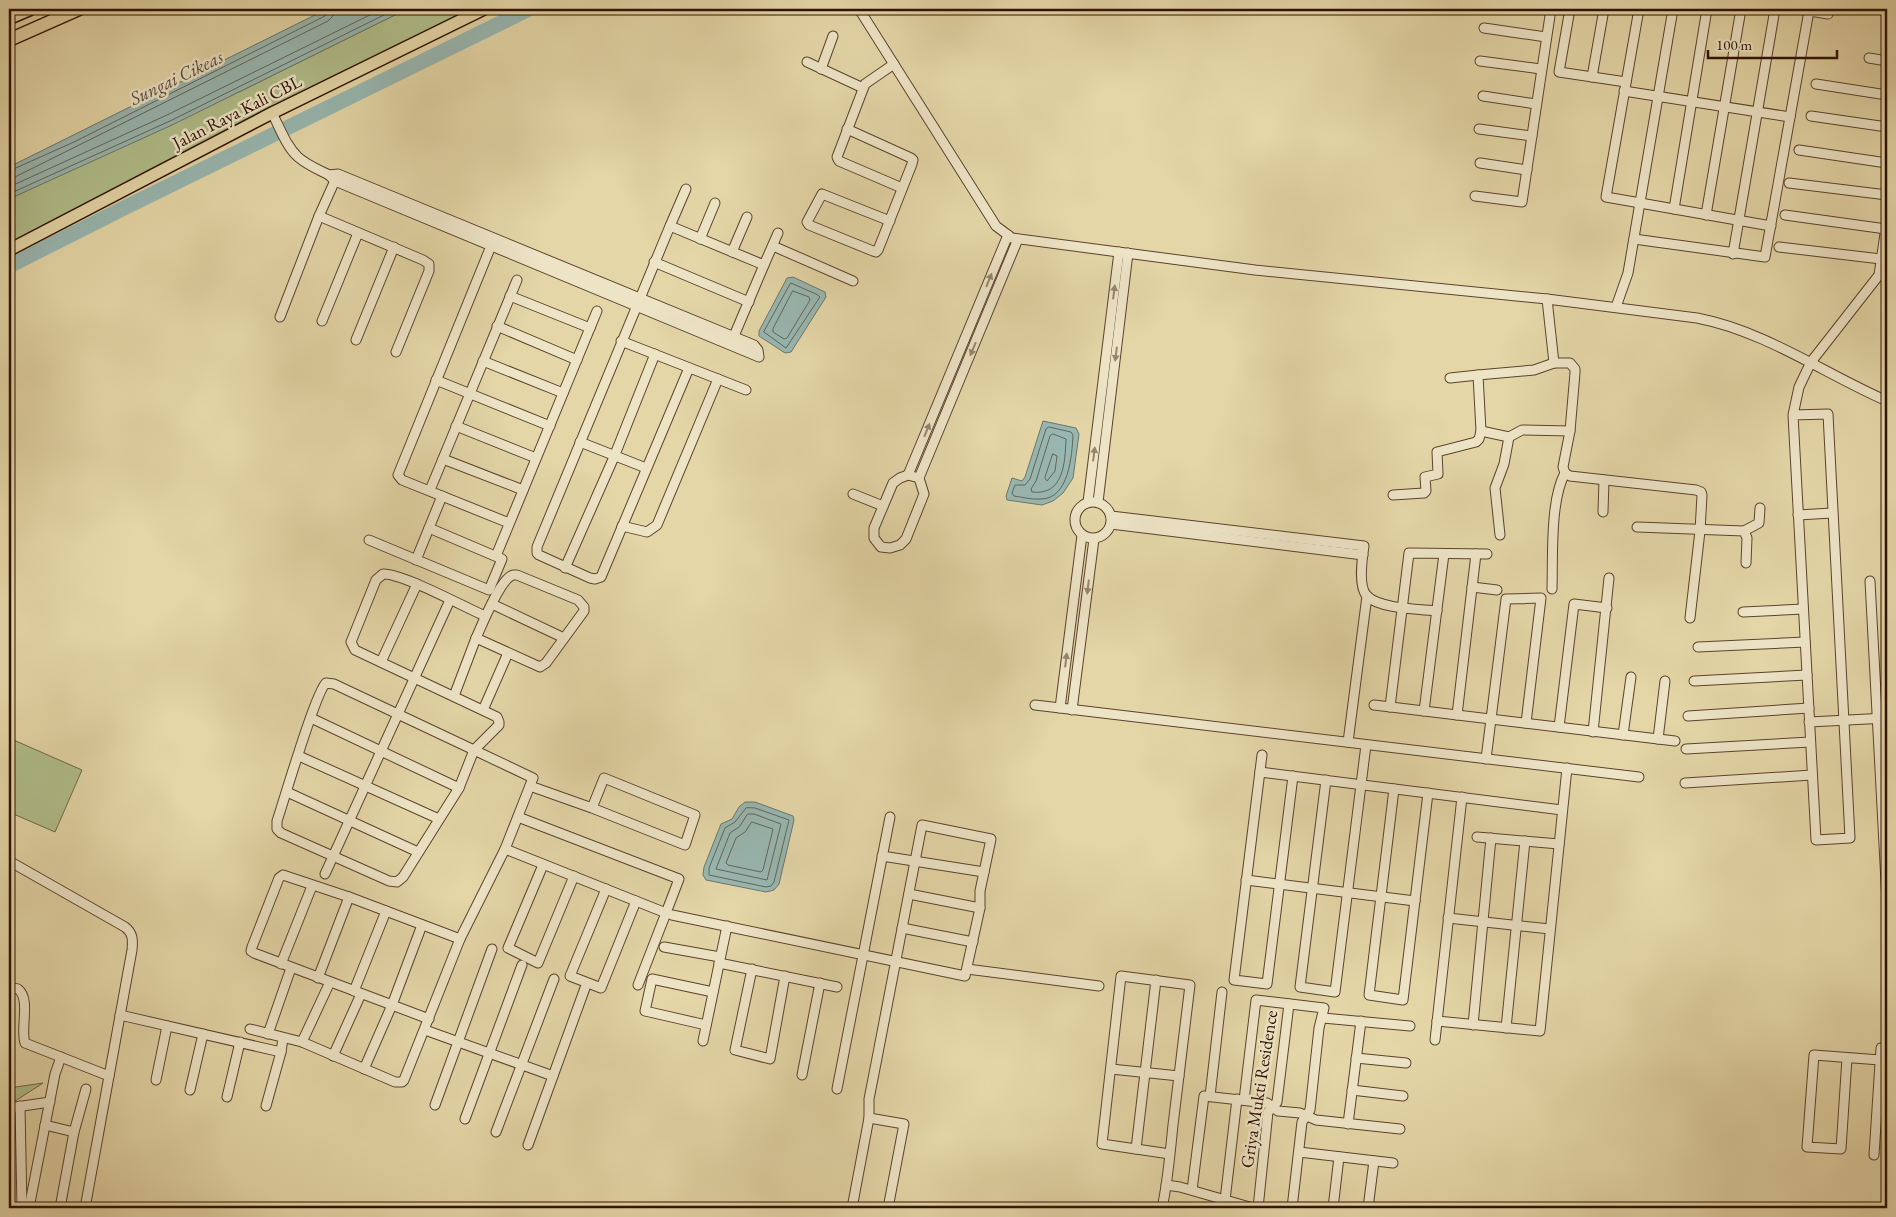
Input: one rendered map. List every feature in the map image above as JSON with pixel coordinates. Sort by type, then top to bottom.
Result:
[{"type":"highway","points":[[9,18],[30,9]]},
{"type":"highway","points":[[9,40],[79,9]]},
{"type":"main road","name":"Jalan Raya Kali CBL","points":[[9,250],[272,113],[484,9]]},
{"type":"street","points":[[859,9],[996,226],[1008,235],[1018,239],[1548,307],[1616,308],[1715,321],[1791,352],[1887,401]]},
{"type":"street","points":[[1475,196],[1522,202],[1551,9]]},
{"type":"street","points":[[1570,9],[1559,72],[1626,82]]},
{"type":"street","points":[[1592,76],[1604,9]]},
{"type":"street","points":[[1639,9],[1606,197],[1771,226]]},
{"type":"street","points":[[1616,308],[1628,273],[1673,9]]},
{"type":"street","points":[[1674,209],[1707,9]]},
{"type":"street","points":[[1706,215],[1741,9]]},
{"type":"street","points":[[1733,254],[1775,9]]},
{"type":"street","points":[[1798,9],[1828,14],[1829,9]]},
{"type":"street","points":[[1634,239],[1765,257],[1809,10]]},
{"type":"street","points":[[1484,28],[1546,37]]},
{"type":"street","points":[[821,69],[833,36]]},
{"type":"street","points":[[1869,58],[1887,61]]},
{"type":"street","points":[[1480,61],[1541,69]]},
{"type":"street","points":[[807,62],[863,88]]},
{"type":"street","points":[[894,64],[865,84],[837,157],[839,162],[902,188]]},
{"type":"street","points":[[1816,84],[1887,95]]},
{"type":"street","points":[[1624,91],[1790,117]]},
{"type":"street","points":[[1483,96],[1536,104]]},
{"type":"street","points":[[272,113],[298,157],[310,165],[334,177],[637,302],[759,357],[758,350],[754,345],[734,336],[637,302]]},
{"type":"street","points":[[1811,116],[1887,127]]},
{"type":"street","points":[[847,129],[911,158],[912,164],[890,221],[878,250],[876,252],[809,225],[807,222],[822,194],[890,221]]},
{"type":"street","points":[[1479,129],[1532,136]]},
{"type":"street","points":[[1799,150],[1887,163]]},
{"type":"street","points":[[1480,163],[1526,170]]},
{"type":"street","points":[[280,317],[334,177]]},
{"type":"street","points":[[1789,183],[1887,195]]},
{"type":"street","points":[[686,189],[637,302],[537,550],[537,553],[543,558],[590,578],[601,577],[688,368]]},
{"type":"street","points":[[700,238],[715,203]]},
{"type":"street","points":[[1785,215],[1887,224],[1879,275],[1811,362],[1800,388],[1793,415],[1816,840],[1850,838],[1828,414],[1793,415]]},
{"type":"street","points":[[319,216],[394,247],[429,264],[430,268],[396,352]]},
{"type":"street","points":[[732,252],[747,217]]},
{"type":"street","points":[[670,226],[764,265]]},
{"type":"street","points":[[322,321],[358,233]]},
{"type":"street","points":[[734,336],[778,233]]},
{"type":"street","points":[[908,476],[1008,235]]},
{"type":"street","points":[[919,478],[908,476],[900,478],[893,483],[874,528],[874,538],[881,547],[890,548],[900,545],[906,539],[924,494],[919,478],[1018,239]]},
{"type":"street","points":[[493,242],[398,472],[402,480],[509,524]]},
{"type":"street","points":[[773,246],[853,281]]},
{"type":"street","points":[[356,340],[394,247]]},
{"type":"street","points":[[1780,247],[1882,259]]},
{"type":"street","points":[[1088,502],[1124,253]]},
{"type":"street","points":[[1098,502],[1124,253]]},
{"type":"street","points":[[654,262],[749,302]]},
{"type":"street","points":[[430,490],[517,280]]},
{"type":"street","points":[[510,296],[590,328]]},
{"type":"street","points":[[1548,307],[1554,363]]},
{"type":"street","points":[[496,556],[597,311]]},
{"type":"street","points":[[497,326],[577,360]]},
{"type":"street","points":[[621,341],[746,390]]},
{"type":"street","points":[[565,568],[614,457],[655,354]]},
{"type":"street","points":[[483,361],[563,393]]},
{"type":"street","points":[[955,362],[966,366]]},
{"type":"street","points":[[1450,378],[1534,370],[1554,363],[1565,362],[1570,363],[1575,369],[1570,431],[1563,467],[1565,474],[1559,488],[1556,503],[1552,589]]},
{"type":"street","points":[[1394,495],[1424,493],[1426,491],[1425,477],[1438,474],[1437,452],[1476,442],[1479,439],[1482,431],[1478,375]]},
{"type":"street","points":[[622,526],[646,532],[653,530],[657,525],[718,379]]},
{"type":"street","points":[[436,380],[550,426]]},
{"type":"street","points":[[456,426],[536,458]]},
{"type":"street","points":[[1482,431],[1509,437],[1522,430],[1570,431]]},
{"type":"street","points":[[1500,534],[1495,488],[1504,464],[1509,437]]},
{"type":"street","points":[[580,442],[646,468]]},
{"type":"street","points":[[443,459],[523,490]]},
{"type":"street","points":[[1565,474],[1699,490],[1701,492],[1703,497],[1690,618]]},
{"type":"street","points":[[1604,480],[1604,512]]},
{"type":"street","points":[[853,494],[883,506]]},
{"type":"street","points":[[416,560],[442,496]]},
{"type":"street","points":[[1088,502],[1098,502],[1104,505],[1111,520],[1107,532],[1101,537],[1094,539],[1082,535],[1075,527],[1074,519],[1076,512],[1088,502]]},
{"type":"street","points":[[1637,527],[1700,531],[1744,531],[1759,523],[1760,508]]},
{"type":"street","points":[[1798,515],[1832,513]]},
{"type":"street","points":[[1111,520],[1364,546],[1361,573],[1367,596],[1348,742]]},
{"type":"street","points":[[369,540],[489,590],[502,559],[429,528]]},
{"type":"street","points":[[1744,531],[1747,538],[1746,563]]},
{"type":"street","points":[[1060,708],[1082,535]]},
{"type":"street","points":[[1072,710],[1094,539]]},
{"type":"street","points":[[1390,707],[1409,553],[1488,554]]},
{"type":"street","points":[[1424,711],[1444,554]]},
{"type":"street","points":[[1457,715],[1476,554]]},
{"type":"street","points":[[250,1029],[302,1042],[395,1082],[402,1082],[404,1080],[460,939],[504,849],[533,778],[474,750],[398,714],[334,684],[326,683],[321,689],[276,825],[278,831],[394,882],[403,877],[459,788],[474,750],[500,722],[497,717],[484,710],[355,650],[350,642],[376,580],[379,576],[386,574],[417,584],[485,616]]},
{"type":"street","points":[[454,696],[476,638],[485,616],[506,580],[513,575],[578,600],[583,604],[584,610],[546,663],[540,667],[476,638]]},
{"type":"street","points":[[1593,732],[1609,578]]},
{"type":"street","points":[[1870,581],[1887,901]]},
{"type":"street","points":[[381,662],[417,584]]},
{"type":"street","points":[[1472,587],[1497,590]]},
{"type":"street","points":[[1367,596],[1381,604],[1437,610]]},
{"type":"street","points":[[1486,759],[1506,599],[1541,598],[1526,723]]},
{"type":"street","points":[[325,874],[450,600]]},
{"type":"street","points":[[492,604],[564,638]]},
{"type":"street","points":[[1559,727],[1574,604],[1607,608]]},
{"type":"street","points":[[1743,612],[1803,609]]},
{"type":"street","points":[[1698,647],[1805,642]]},
{"type":"street","points":[[484,710],[508,653]]},
{"type":"street","points":[[1694,681],[1807,676]]},
{"type":"street","points":[[1623,735],[1631,677]]},
{"type":"street","points":[[1658,739],[1665,681]]},
{"type":"street","points":[[1035,705],[1639,777]]},
{"type":"street","points":[[1374,705],[1675,741]]},
{"type":"street","points":[[1688,716],[1809,708]]},
{"type":"street","points":[[311,718],[459,788]]},
{"type":"street","points":[[1809,722],[1887,718]]},
{"type":"street","points":[[1686,748],[1810,742]]},
{"type":"street","points":[[1326,780],[1300,987],[1335,992],[1366,745]]},
{"type":"street","points":[[1262,755],[1234,980],[1267,984],[1293,776]]},
{"type":"street","points":[[299,756],[439,820]]},
{"type":"street","points":[[1437,1021],[1540,1031],[1567,768]]},
{"type":"street","points":[[1260,772],[1562,810]]},
{"type":"street","points":[[1685,783],[1812,774]]},
{"type":"street","points":[[530,786],[685,845],[695,815],[604,778],[592,808]]},
{"type":"street","points":[[1394,789],[1369,995],[1386,998],[1403,1000],[1428,793]]},
{"type":"street","points":[[287,792],[418,852]]},
{"type":"street","points":[[1435,1040],[1462,797]]},
{"type":"street","points":[[518,817],[679,879],[669,914],[638,985]]},
{"type":"street","points":[[837,1089],[890,817]]},
{"type":"street","points":[[504,849],[669,914],[896,961],[965,976],[980,908],[980,892],[991,839],[922,825],[909,894],[902,928],[896,961],[869,1100],[869,1118],[852,1208]]},
{"type":"street","points":[[1477,837],[1559,844]]},
{"type":"street","points":[[1473,1024],[1491,838]]},
{"type":"street","points":[[1506,1028],[1525,841]]},
{"type":"street","points":[[882,856],[984,872]]},
{"type":"street","points":[[9,861],[129,930],[133,942],[85,1208]]},
{"type":"street","points":[[543,864],[508,948],[538,963],[574,876]]},
{"type":"street","points":[[429,1019],[252,952],[251,949],[255,938],[281,876],[289,876],[460,939]]},
{"type":"street","points":[[1246,880],[1415,901]]},
{"type":"street","points":[[281,964],[312,886]]},
{"type":"street","points":[[606,889],[570,976],[601,988],[636,901]]},
{"type":"street","points":[[909,894],[980,908]]},
{"type":"street","points":[[318,978],[349,897]]},
{"type":"street","points":[[333,1056],[358,992],[386,911]]},
{"type":"street","points":[[1448,918],[1550,929]]},
{"type":"street","points":[[364,1069],[392,1005],[422,925]]},
{"type":"street","points":[[703,1040],[727,926]]},
{"type":"street","points":[[902,928],[972,942]]},
{"type":"street","points":[[664,947],[752,969],[837,986]]},
{"type":"street","points":[[435,1105],[492,948]]},
{"type":"street","points":[[465,1119],[522,965]]},
{"type":"street","points":[[268,1034],[291,968]]},
{"type":"street","points":[[752,969],[736,1050],[770,1059],[785,976]]},
{"type":"street","points":[[966,969],[1099,986]]},
{"type":"street","points":[[1162,1208],[1170,1154],[1190,985],[1121,976],[1102,1144],[1170,1154]]},
{"type":"street","points":[[496,1132],[554,979]]},
{"type":"street","points":[[706,1025],[645,1011],[652,979],[713,992]]},
{"type":"street","points":[[1136,1149],[1156,980]]},
{"type":"street","points":[[302,1042],[330,982]]},
{"type":"street","points":[[802,1075],[820,983]]},
{"type":"street","points":[[9,987],[18,989],[24,996],[23,1034],[25,1044],[109,1076]]},
{"type":"street","points":[[528,1145],[585,988]]},
{"type":"street","points":[[1210,1096],[1222,992]]},
{"type":"street","points":[[1225,1200],[1256,1000],[1324,1008],[1325,1029],[1316,1110],[1308,1117],[1292,1208]]},
{"type":"street","name":"Griya Mukti Residence","points":[[1258,1208],[1268,1112],[1277,1102],[1290,1004]]},
{"type":"street","points":[[120,1014],[281,1052]]},
{"type":"street","points":[[1323,1018],[1410,1026]]},
{"type":"street","points":[[1348,1124],[1361,1021]]},
{"type":"street","points":[[156,1080],[167,1026]]},
{"type":"street","points":[[425,1030],[553,1076]]},
{"type":"street","points":[[190,1090],[202,1034]]},
{"type":"street","points":[[266,1106],[283,1038]]},
{"type":"street","points":[[227,1097],[240,1042]]},
{"type":"street","points":[[1874,1155],[1881,1048],[1887,1049]]},
{"type":"street","points":[[1847,1058],[1841,1149],[1807,1147],[1814,1055],[1880,1060]]},
{"type":"street","points":[[29,1208],[55,1074],[61,1057]]},
{"type":"street","points":[[1356,1058],[1406,1063]]},
{"type":"street","points":[[1110,1069],[1179,1076]]},
{"type":"street","points":[[60,1208],[74,1132],[86,1089]]},
{"type":"street","points":[[1352,1090],[1403,1096]]},
{"type":"street","points":[[1192,1190],[1204,1096],[1267,1103],[1278,1111],[1300,1113],[1316,1120],[1400,1129]]},
{"type":"street","points":[[9,1108],[50,1102]]},
{"type":"street","points":[[20,1106],[22,1208]]},
{"type":"street","points":[[869,1118],[904,1124],[888,1208]]},
{"type":"street","points":[[45,1125],[74,1132]]},
{"type":"street","points":[[1301,1153],[1393,1163]]},
{"type":"street","points":[[1298,1208],[1301,1153]]},
{"type":"street","points":[[1333,1208],[1339,1157]]},
{"type":"street","points":[[1368,1208],[1374,1161]]},
{"type":"street","points":[[1166,1185],[1192,1190],[1252,1208]]},
{"type":"green space","points":[[407,9],[484,9],[9,249],[9,199],[243,90]]},
{"type":"green space","points":[[9,738],[82,770],[55,832],[9,812]]},
{"type":"green space","points":[[43,1083],[9,1105],[9,1088]]},
{"type":"water","points":[[327,9],[407,9],[172,125],[9,199],[9,167]]},
{"type":"water","points":[[793,277],[825,292],[826,297],[791,352],[785,353],[759,336],[759,331],[787,278]]},
{"type":"water","points":[[1043,421],[1076,428],[1079,434],[1073,478],[1063,493],[1053,501],[1042,505],[1007,500],[1006,496],[1012,478],[1022,481],[1025,477]]},
{"type":"water","points":[[745,802],[755,802],[793,816],[794,820],[779,884],[774,890],[766,892],[706,880],[703,875],[704,867],[721,824],[732,819],[739,807]]},
{"type":"waterway","points":[[9,266],[529,9]]},
{"type":"water label","name":"Sungai Cikeas","points":[[176,77]]}]
